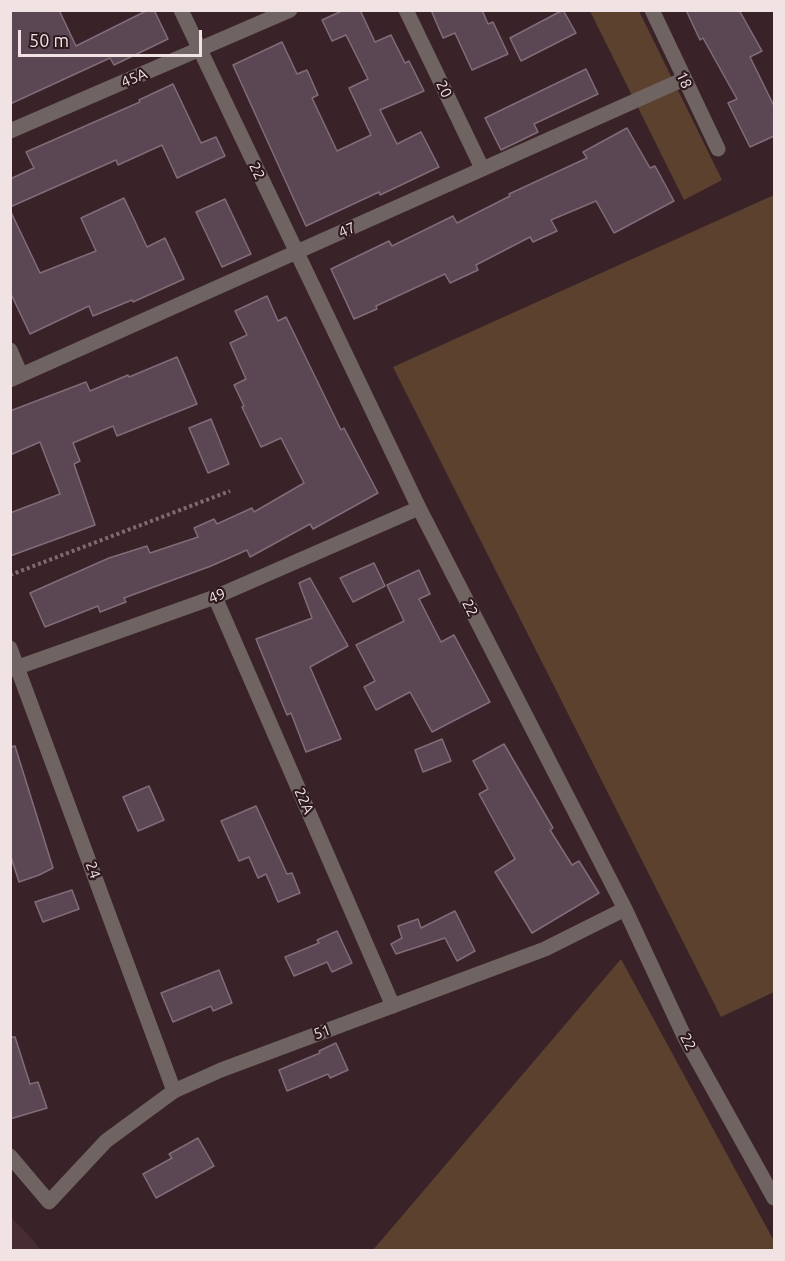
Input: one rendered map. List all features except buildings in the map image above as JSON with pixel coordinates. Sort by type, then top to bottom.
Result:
[{"type":"street","name":"22","points":[[181,10],[419,508],[625,909],[686,1038],[774,1198]]},
{"type":"street","name":"45A","points":[[10,131],[290,10]]},
{"type":"street","name":"20","points":[[406,10],[482,168]]},
{"type":"street","name":"18","points":[[652,10],[718,149]]},
{"type":"street","name":"47","points":[[16,377],[684,79]]},
{"type":"street","points":[[10,350],[16,377]]},
{"type":"street","name":"49","points":[[14,668],[215,597],[419,508]]},
{"type":"street","name":"22A","points":[[215,597],[393,1006]]},
{"type":"street","name":"24","points":[[10,648],[14,668],[174,1091]]},
{"type":"street","name":"51","points":[[10,1156],[49,1202],[106,1141],[174,1091],[221,1070],[545,949],[625,909]]},
{"type":"path","points":[[10,576],[230,491]]},
{"type":"shaded area","points":[[590,11],[639,11],[722,180],[684,200]]},
{"type":"shaded area","points":[[774,195],[774,992],[721,1017],[393,367]]},
{"type":"shaded area","points":[[621,959],[774,1241],[774,1250],[373,1250]]},
{"type":"shaded area","points":[[10,1216],[33,1240],[40,1250],[11,1250]]}]
